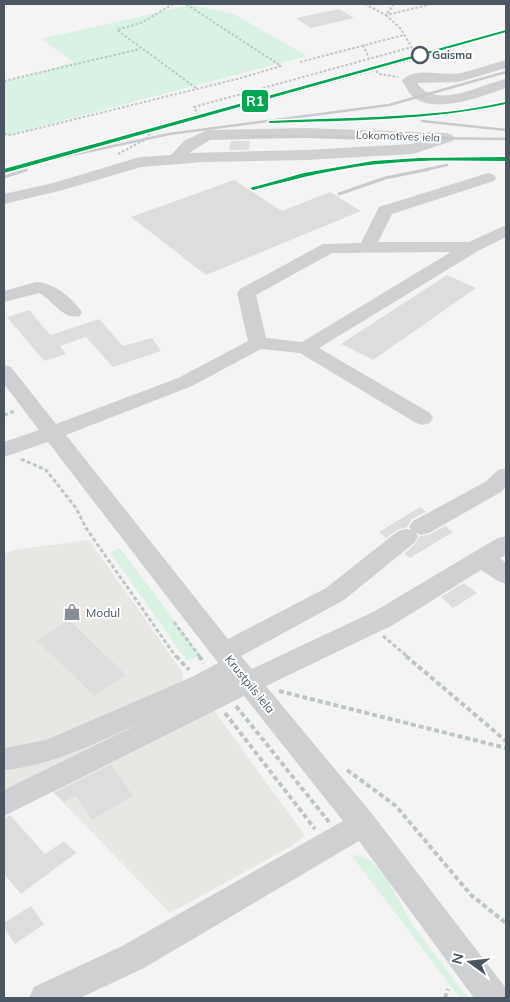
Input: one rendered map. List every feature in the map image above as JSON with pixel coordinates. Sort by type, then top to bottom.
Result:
[{"type":"street","points":[[506,64],[459,78],[418,77],[409,81],[412,90],[422,96],[448,100],[506,83]]},
{"type":"street","name":"Lokomotīves iela","points":[[4,199],[57,187],[140,162],[413,149],[447,138],[307,133],[207,135],[192,142],[179,153],[177,159]]},
{"type":"street","points":[[367,248],[385,210],[488,178]]},
{"type":"street","points":[[305,348],[472,247],[506,230]]},
{"type":"street","points":[[258,343],[246,294],[329,248],[472,247]]},
{"type":"street","points":[[4,297],[36,286],[46,288],[73,312]]},
{"type":"street","points":[[11,447],[185,382],[258,343],[305,348],[423,418]]},
{"type":"street","name":"Krustpils iela","points":[[4,371],[236,667],[363,824],[494,998]]},
{"type":"street","points":[[4,804],[236,667],[335,594],[414,532],[493,487],[506,475]]},
{"type":"street","points":[[4,758],[28,756],[50,751],[236,667],[369,625],[506,544]]},
{"type":"street","points":[[482,558],[506,575]]},
{"type":"street","points":[[45,998],[133,957],[363,824]]},
{"type":"path","points":[[173,4],[143,22],[117,30],[196,88]]},
{"type":"path","points":[[4,134],[11,134],[146,102],[281,66],[186,4]]},
{"type":"path","points":[[117,168],[117,155],[146,139],[151,132],[422,57],[414,52],[404,35],[386,15],[365,4]]},
{"type":"path","points":[[386,15],[394,4]]},
{"type":"path","points":[[386,15],[432,4]]},
{"type":"path","points":[[300,62],[404,35]]},
{"type":"path","points":[[364,45],[369,58]]},
{"type":"path","points":[[201,119],[194,107],[412,47]]},
{"type":"path","points":[[4,81],[140,48]]},
{"type":"path","points":[[375,70],[383,75],[409,81]]},
{"type":"path","points":[[4,415],[20,409]]},
{"type":"path","points":[[11,447],[19,458],[46,470],[76,508],[86,528]]},
{"type":"path","points":[[369,625],[506,741]]},
{"type":"path","points":[[236,667],[506,748]]},
{"type":"path","points":[[344,768],[396,806],[471,895],[506,923]]},
{"type":"path","points":[[445,998],[448,989]]},
{"type":"shaded area","name":"Modul","points":[[89,540],[182,671],[186,697],[190,704],[4,797],[4,554],[14,550]]},
{"type":"shaded area","points":[[213,709],[305,836],[290,847],[170,913],[51,790]]},
{"type":"green space","points":[[191,5],[234,14],[307,56],[4,136],[4,82],[74,62],[41,39]]},
{"type":"green space","points":[[120,548],[200,655],[187,661],[110,552]]},
{"type":"green space","points":[[351,855],[361,856],[371,861],[387,879],[412,924],[468,998],[460,998]]},
{"type":"building","points":[[339,9],[354,18],[311,28],[296,18]]},
{"type":"building","points":[[231,141],[250,141],[249,150],[229,150]]},
{"type":"building","points":[[234,180],[282,211],[330,192],[361,211],[206,275],[131,217]]},
{"type":"building","points":[[447,275],[476,288],[373,360],[341,344]]},
{"type":"building","points":[[29,310],[50,335],[99,319],[123,346],[152,338],[161,351],[113,367],[86,337],[60,346],[66,354],[44,361],[7,317]]},
{"type":"building","points":[[420,507],[426,512],[412,519],[407,527],[397,530],[386,538],[379,532]]},
{"type":"building","points":[[445,526],[453,532],[410,558],[404,554],[415,544],[420,536],[429,535]]},
{"type":"building","points":[[464,583],[477,593],[453,608],[441,597]]},
{"type":"building","points":[[69,620],[126,675],[94,696],[37,640]]},
{"type":"building","points":[[111,765],[133,796],[92,820],[76,796],[63,802],[54,793]]},
{"type":"building","points":[[10,815],[45,854],[64,841],[76,853],[21,894],[4,874],[4,818]]},
{"type":"building","points":[[31,906],[44,924],[15,944],[4,927],[4,923]]},
{"type":"railway","points":[[16,167],[169,134],[389,105],[506,72]]},
{"type":"railway","points":[[330,119],[440,114],[506,103]]},
{"type":"railway","points":[[422,121],[506,130]]},
{"type":"railway","points":[[247,136],[506,139]]},
{"type":"railway","points":[[334,169],[405,160],[506,159]]},
{"type":"railway","points":[[424,170],[447,165]]},
{"type":"railway","points":[[253,188],[334,169]]},
{"type":"railway","points":[[328,170],[334,169]]},
{"type":"railway","points":[[339,194],[385,178],[430,169]]},
{"type":"railway","points":[[4,177],[26,170]]},
{"type":"transit line","name":"R1","points":[[4,171],[506,31]]},
{"type":"transit line","name":"R1","points":[[270,122],[418,116],[477,109],[506,103]]},
{"type":"transit line","name":"R1","points":[[253,188],[322,171],[373,163],[420,160],[506,159]]},
{"type":"place","name":"Gaisma","points":[[420,55]]},
{"type":"place","name":"Modul","points":[[72,612]]}]
